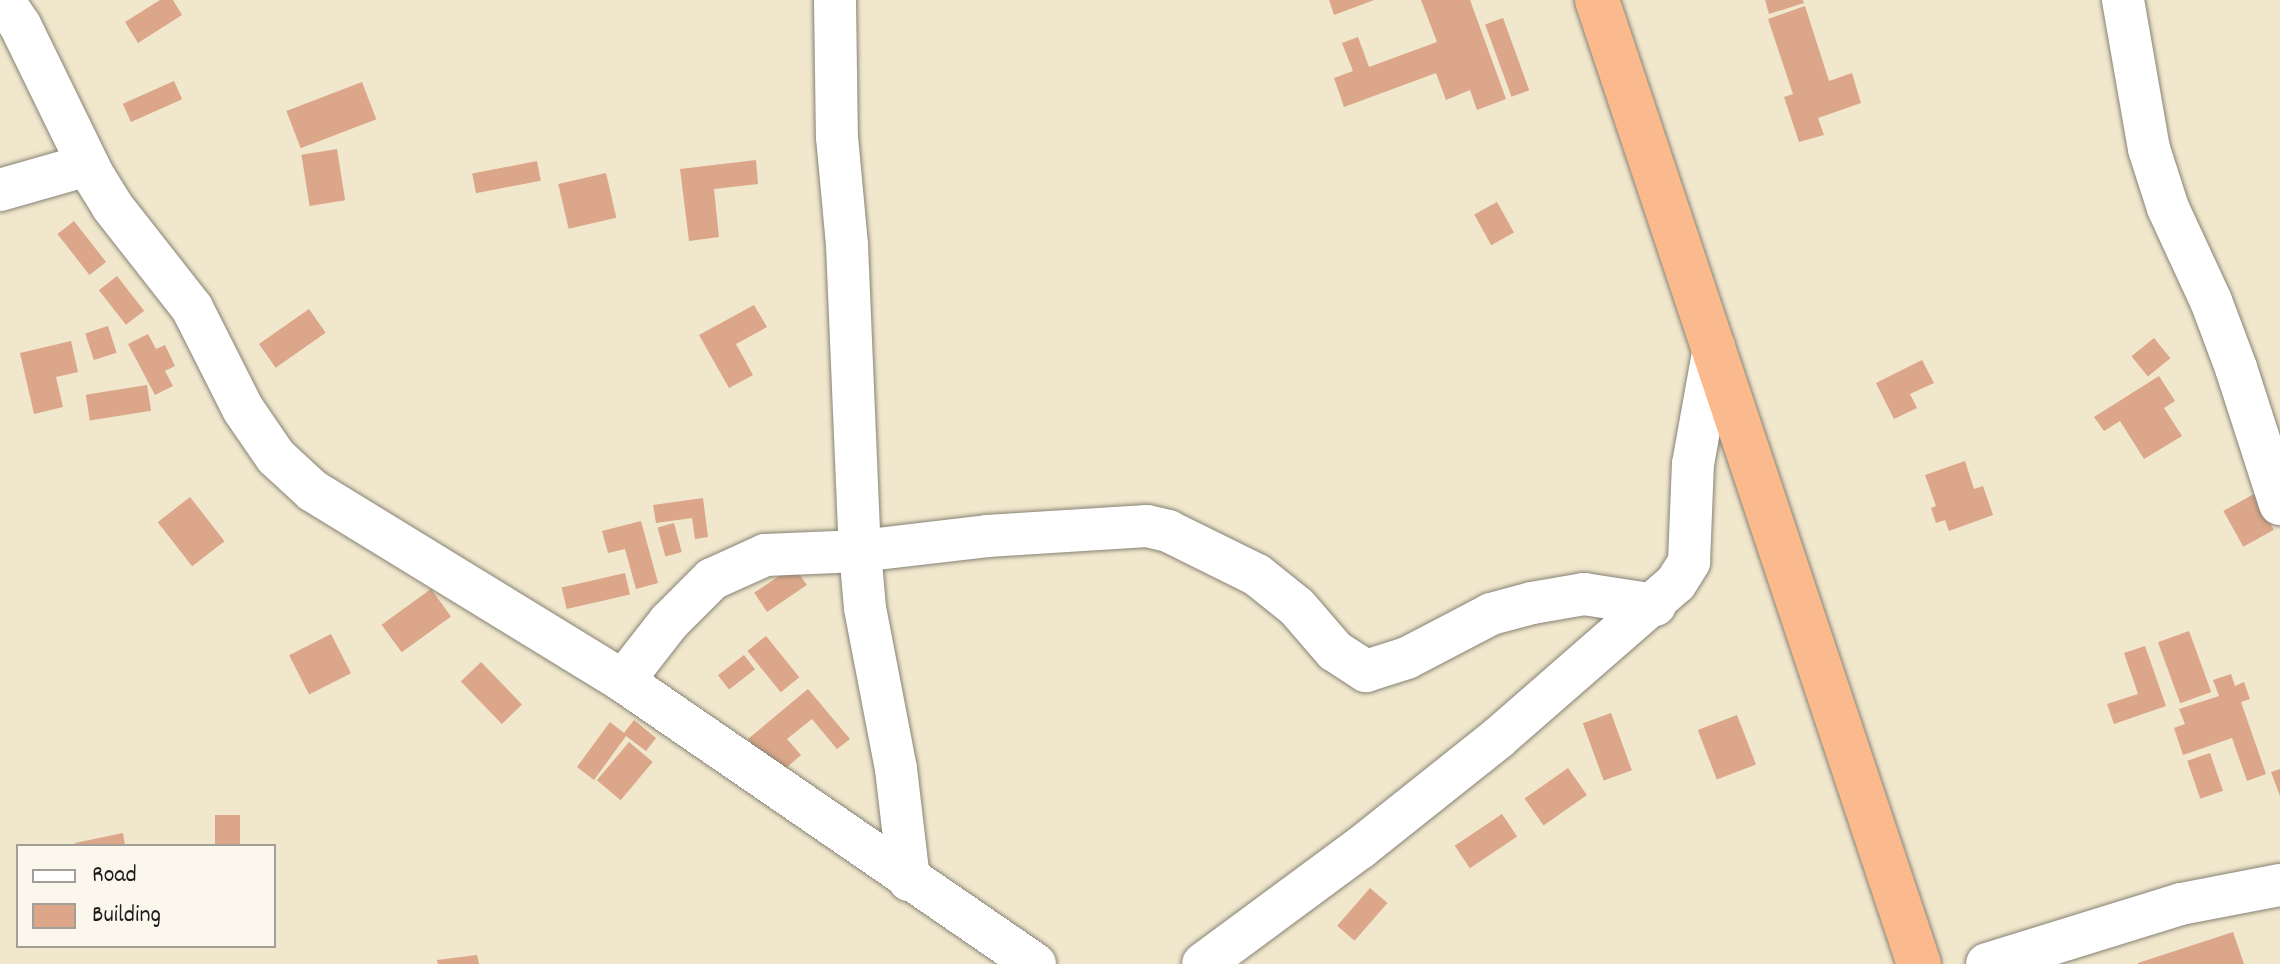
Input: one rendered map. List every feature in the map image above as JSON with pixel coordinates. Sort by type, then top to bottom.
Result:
[{"type":"highway","points":[[1597,0],[1919,964]]},
{"type":"street","points":[[3,0],[20,25],[88,165],[112,206],[192,308],[243,409],[276,457],[313,491],[623,681],[1035,964]]},
{"type":"street","points":[[835,0],[837,137],[847,245],[860,551],[865,608],[896,769],[909,880]]},
{"type":"street","points":[[2123,0],[2149,149],[2168,208],[2211,301],[2236,368],[2280,504]]},
{"type":"street","points":[[0,190],[88,165]]},
{"type":"street","points":[[1203,964],[1360,848],[1497,739],[1655,605],[1676,583],[1689,562],[1693,464],[1714,347]]},
{"type":"street","points":[[623,681],[669,622],[712,579],[765,555],[860,551],[987,536],[1147,526],[1197,542],[1257,575],[1297,607],[1335,651],[1366,671],[1407,658],[1491,614],[1532,603],[1584,594],[1655,605]]},
{"type":"street","points":[[1987,964],[2181,904],[2280,885]]},
{"type":"building","points":[[160,0],[173,0],[182,15],[138,43],[125,22]]},
{"type":"building","points":[[1329,0],[1374,0],[1334,15]]},
{"type":"building","points":[[1421,0],[1470,0],[1506,99],[1477,110],[1470,90],[1446,100],[1436,73],[1344,107],[1334,78],[1353,71],[1342,43],[1358,37],[1369,67],[1437,42]]},
{"type":"building","points":[[1765,0],[1803,0],[1804,3],[1769,14]]},
{"type":"building","points":[[1805,6],[1829,81],[1852,73],[1861,103],[1818,118],[1824,135],[1799,142],[1784,97],[1793,94],[1768,19]]},
{"type":"building","points":[[1503,18],[1529,90],[1511,97],[1485,24]]},
{"type":"building","points":[[174,81],[182,99],[131,122],[123,104]]},
{"type":"building","points":[[362,82],[376,119],[301,148],[286,111]]},
{"type":"building","points":[[337,149],[345,200],[310,206],[301,155]]},
{"type":"building","points":[[756,160],[758,184],[714,189],[719,237],[689,241],[680,169]]},
{"type":"building","points":[[537,161],[541,181],[476,193],[472,174]]},
{"type":"building","points":[[606,173],[616,218],[569,229],[558,184]]},
{"type":"building","points":[[1497,202],[1514,233],[1491,245],[1474,215]]},
{"type":"building","points":[[74,221],[106,262],[89,275],[57,234]]},
{"type":"building","points":[[117,276],[144,311],[126,325],[99,290]]},
{"type":"building","points":[[754,305],[767,327],[736,344],[753,375],[729,388],[699,335]]},
{"type":"building","points":[[309,309],[326,333],[276,368],[259,344]]},
{"type":"building","points":[[108,326],[117,353],[94,360],[85,333]]},
{"type":"building","points":[[148,334],[156,349],[165,345],[175,366],[165,371],[173,386],[155,395],[128,344]]},
{"type":"building","points":[[2154,338],[2170,358],[2148,376],[2131,356]]},
{"type":"building","points":[[71,341],[78,372],[56,377],[63,407],[34,414],[20,353]]},
{"type":"building","points":[[1922,360],[1934,383],[1910,394],[1917,408],[1894,419],[1876,383]]},
{"type":"building","points":[[2159,376],[2175,401],[2164,408],[2182,436],[2144,459],[2120,421],[2104,431],[2094,417]]},
{"type":"building","points":[[147,385],[151,411],[90,420],[86,395]]},
{"type":"building","points":[[1965,461],[1974,489],[1983,486],[1993,515],[1949,531],[1945,520],[1936,523],[1931,508],[1936,506],[1925,475]]},
{"type":"building","points":[[2254,494],[2274,530],[2243,547],[2223,511]]},
{"type":"building","points":[[190,497],[224,541],[192,566],[158,522]]},
{"type":"building","points":[[703,498],[708,537],[695,539],[692,518],[656,523],[653,505]]},
{"type":"building","points":[[641,521],[658,583],[636,589],[625,549],[608,553],[602,531]]},
{"type":"building","points":[[674,523],[682,552],[665,556],[658,527]]},
{"type":"building","points":[[794,566],[807,585],[767,612],[754,593]]},
{"type":"building","points":[[625,573],[630,594],[567,609],[562,588]]},
{"type":"building","points":[[431,589],[451,617],[402,652],[382,625]]},
{"type":"building","points":[[2189,631],[2211,692],[2180,703],[2158,642]]},
{"type":"building","points":[[331,634],[351,673],[309,695],[289,655]]},
{"type":"building","points":[[766,636],[799,677],[781,692],[747,651]]},
{"type":"building","points":[[2145,646],[2166,706],[2114,724],[2107,704],[2138,694],[2124,653]]},
{"type":"building","points":[[744,655],[755,669],[729,690],[718,675]]},
{"type":"building","points":[[481,662],[522,704],[502,724],[461,681]]},
{"type":"building","points":[[2231,674],[2235,686],[2244,682],[2250,699],[2241,702],[2266,774],[2247,781],[2232,738],[2183,755],[2174,728],[2185,724],[2179,709],[2219,696],[2213,680]]},
{"type":"building","points":[[808,689],[850,739],[837,749],[812,719],[787,739],[801,755],[778,775],[748,739]]},
{"type":"building","points":[[1611,713],[1632,770],[1604,781],[1583,723]]},
{"type":"building","points":[[1737,715],[1756,764],[1717,780],[1698,730]]},
{"type":"building","points":[[634,720],[656,738],[646,751],[626,736],[594,780],[577,767],[610,722],[624,733]]},
{"type":"building","points":[[629,742],[653,762],[621,800],[597,780]]},
{"type":"building","points":[[2210,753],[2223,791],[2200,799],[2187,761]]},
{"type":"building","points":[[1568,768],[1587,795],[1544,825],[1525,798]]},
{"type":"building","points":[[2280,769],[2280,796],[2271,772]]},
{"type":"building","points":[[1502,814],[1517,836],[1470,868],[1455,846]]},
{"type":"building","points":[[215,815],[240,815],[240,844],[215,844]]},
{"type":"building","points":[[123,833],[125,844],[75,844]]},
{"type":"building","points":[[1370,888],[1387,903],[1355,941],[1337,926]]},
{"type":"building","points":[[2233,932],[2244,964],[2138,964],[2138,963]]},
{"type":"building","points":[[477,955],[479,964],[438,964],[437,960]]}]
